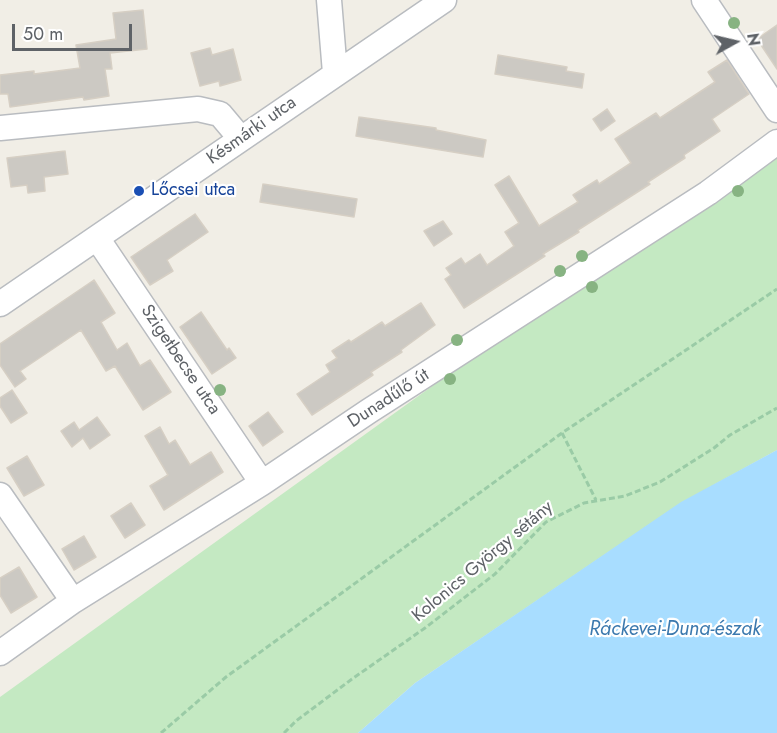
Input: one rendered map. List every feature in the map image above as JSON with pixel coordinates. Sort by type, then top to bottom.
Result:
[{"type":"street","points":[[329,0],[335,73]]},
{"type":"street","name":"Késmárki utca","points":[[0,304],[444,0]]},
{"type":"street","points":[[704,0],[777,110]]},
{"type":"street","points":[[0,128],[198,110],[220,114],[241,140]]},
{"type":"street","name":"Dunadűlő út","points":[[0,653],[73,601],[262,483],[369,411],[708,193],[777,142]]},
{"type":"street","name":"Szigetbecse utca","points":[[97,238],[262,483]]},
{"type":"street","points":[[0,495],[73,601]]},
{"type":"path","points":[[161,733],[226,677],[562,433],[777,289]]},
{"type":"path","name":"Kolonics György sétány","points":[[284,733],[296,721],[426,628],[486,581],[546,522],[584,502],[625,496],[673,475],[730,435],[777,408]]},
{"type":"path","points":[[562,433],[596,500]]},
{"type":"green space","points":[[777,138],[777,450],[681,503],[415,683],[358,733],[0,733],[0,697]]},
{"type":"water","name":"Ráckevei-Duna-észak","points":[[777,450],[777,733],[358,733],[415,683],[681,502]]},
{"type":"building","points":[[143,10],[147,49],[110,53],[112,69],[105,69],[109,96],[84,100],[83,97],[10,107],[8,94],[0,94],[0,75],[34,71],[34,74],[80,68],[76,45],[116,39],[113,13]]},
{"type":"building","points":[[777,25],[777,69],[757,39]]},
{"type":"building","points":[[210,48],[212,55],[233,49],[241,80],[220,86],[219,81],[200,86],[191,53]]},
{"type":"building","points":[[498,55],[567,67],[566,71],[584,74],[582,88],[495,74]]},
{"type":"building","points":[[727,60],[749,94],[712,119],[720,131],[684,155],[685,158],[648,182],[650,184],[464,308],[445,279],[451,275],[446,268],[461,258],[465,264],[480,254],[487,265],[514,246],[505,232],[519,223],[495,185],[509,176],[539,226],[578,202],[573,195],[597,180],[599,184],[631,163],[615,139],[656,113],[660,118],[715,82],[708,72]]},
{"type":"building","points":[[607,109],[615,121],[601,131],[593,119]]},
{"type":"building","points":[[359,117],[436,128],[436,130],[486,140],[483,157],[356,136]]},
{"type":"building","points":[[65,151],[68,174],[44,177],[45,191],[28,193],[27,185],[11,187],[7,158]]},
{"type":"building","points":[[263,184],[357,199],[354,217],[260,202]]},
{"type":"building","points":[[195,214],[208,232],[167,260],[173,271],[150,285],[131,257]]},
{"type":"building","points":[[443,221],[452,234],[434,246],[424,231]]},
{"type":"building","points":[[94,280],[115,313],[101,322],[117,350],[127,343],[140,366],[150,360],[171,392],[143,410],[115,366],[106,371],[81,330],[20,371],[26,379],[15,387],[0,365],[0,344]]},
{"type":"building","points":[[421,303],[435,325],[401,350],[402,352],[371,372],[373,375],[312,415],[297,394],[330,372],[326,365],[337,358],[332,351],[382,322],[385,326]]},
{"type":"building","points":[[201,312],[227,350],[229,348],[236,358],[212,374],[180,327]]},
{"type":"building","points":[[12,390],[27,413],[11,423],[0,406],[0,398]]},
{"type":"building","points":[[268,412],[283,432],[263,446],[249,426]]},
{"type":"building","points":[[97,417],[110,435],[90,449],[83,438],[72,447],[61,431],[74,422],[79,430]]},
{"type":"building","points":[[160,427],[169,444],[175,440],[190,465],[211,452],[223,472],[164,510],[150,486],[168,475],[145,436]]},
{"type":"building","points":[[27,456],[44,485],[24,496],[7,468]]},
{"type":"building","points":[[131,503],[145,525],[125,538],[111,516]]},
{"type":"building","points":[[84,536],[96,557],[74,570],[62,549]]},
{"type":"building","points":[[19,567],[37,597],[11,613],[0,595],[0,578]]},
{"type":"place","name":"Lőcsei utca","points":[[139,191]]}]
